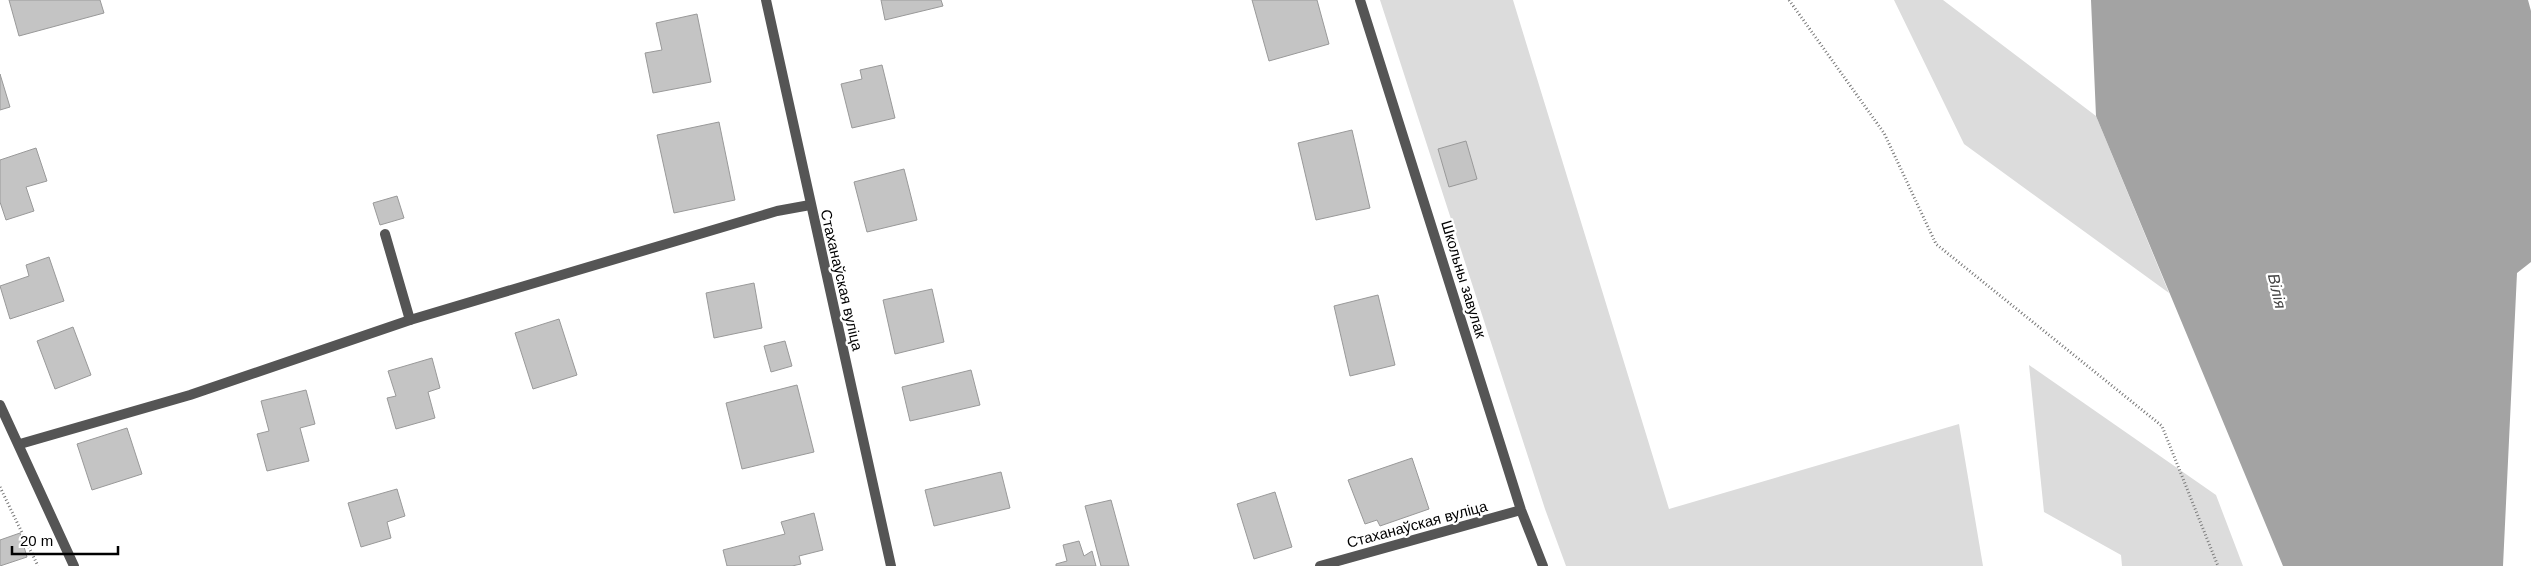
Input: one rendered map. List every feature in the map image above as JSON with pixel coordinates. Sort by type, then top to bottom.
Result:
[{"type":"street","name":"Стаханаўская вуліца","points":[[766,0],[890,566]]},
{"type":"street","name":"Школьны завулак","points":[[1360,0],[1521,510],[1542,566]]},
{"type":"street","points":[[20,444],[190,395],[410,320],[777,211],[810,205]]},
{"type":"street","points":[[385,234],[410,320]]},
{"type":"street","points":[[0,404],[20,444],[74,566]]},
{"type":"street","name":"Стаханаўская вуліца","points":[[1320,566],[1521,510]]},
{"type":"path","points":[[1788,0],[1884,133],[1936,244],[2162,426],[2218,566]]},
{"type":"path","points":[[0,487],[38,566]]},
{"type":"shaded area","points":[[1380,0],[1513,0],[1669,509],[1959,424],[1983,566],[1566,566],[1545,509]]},
{"type":"shaded area","points":[[1894,0],[1943,0],[2096,116],[2169,293],[1964,144]]},
{"type":"shaded area","points":[[2029,365],[2216,495],[2243,566],[2122,566],[2121,555],[2044,512]]},
{"type":"water","name":"Вілія","points":[[2091,0],[2528,0],[2531,11],[2531,262],[2517,273],[2503,566],[2283,566],[2096,116]]},
{"type":"building","points":[[9,0],[100,0],[104,13],[19,36]]},
{"type":"building","points":[[881,0],[941,0],[943,6],[885,20]]},
{"type":"building","points":[[1252,0],[1317,0],[1329,44],[1269,61]]},
{"type":"building","points":[[697,14],[711,82],[653,93],[645,53],[662,50],[656,23]]},
{"type":"building","points":[[882,65],[895,118],[852,128],[841,84],[862,79],[860,70]]},
{"type":"building","points":[[0,74],[10,107],[0,110]]},
{"type":"building","points":[[719,122],[735,200],[674,213],[657,135]]},
{"type":"building","points":[[1352,130],[1370,208],[1316,220],[1298,143]]},
{"type":"building","points":[[1466,141],[1477,179],[1449,187],[1438,149]]},
{"type":"building","points":[[36,148],[47,181],[26,187],[34,211],[6,220],[0,202],[0,160]]},
{"type":"building","points":[[904,169],[917,220],[867,232],[854,182]]},
{"type":"building","points":[[397,196],[404,218],[380,225],[373,203]]},
{"type":"building","points":[[49,257],[64,301],[10,319],[0,286],[29,276],[26,265]]},
{"type":"building","points":[[754,283],[762,328],[714,338],[706,293]]},
{"type":"building","points":[[932,289],[944,342],[895,354],[883,300]]},
{"type":"building","points":[[1378,295],[1395,365],[1350,376],[1334,306]]},
{"type":"building","points":[[559,319],[577,375],[533,389],[515,333]]},
{"type":"building","points":[[73,327],[91,375],[55,389],[37,341]]},
{"type":"building","points":[[785,341],[792,366],[771,372],[764,346]]},
{"type":"building","points":[[432,358],[440,388],[428,392],[435,418],[396,429],[387,398],[396,396],[388,371]]},
{"type":"building","points":[[971,370],[980,405],[910,421],[902,387]]},
{"type":"building","points":[[797,385],[814,452],[742,469],[726,403]]},
{"type":"building","points":[[306,390],[315,424],[300,428],[309,461],[267,471],[257,434],[269,431],[261,401]]},
{"type":"building","points":[[127,428],[142,474],[92,490],[77,444]]},
{"type":"building","points":[[1412,458],[1429,509],[1380,526],[1377,520],[1365,524],[1348,480]]},
{"type":"building","points":[[1001,472],[1010,508],[934,526],[925,490]]},
{"type":"building","points":[[397,489],[405,516],[387,522],[391,538],[361,547],[348,503]]},
{"type":"building","points":[[1275,492],[1292,547],[1254,559],[1237,504]]},
{"type":"building","points":[[1111,500],[1129,566],[1101,566],[1085,506]]},
{"type":"building","points":[[814,513],[823,550],[799,556],[801,564],[792,566],[727,566],[723,550],[785,534],[781,522]]},
{"type":"building","points":[[20,533],[27,557],[0,566],[0,540]]},
{"type":"building","points":[[1079,541],[1084,556],[1092,551],[1096,566],[1056,566],[1056,564],[1067,561],[1063,545]]}]
